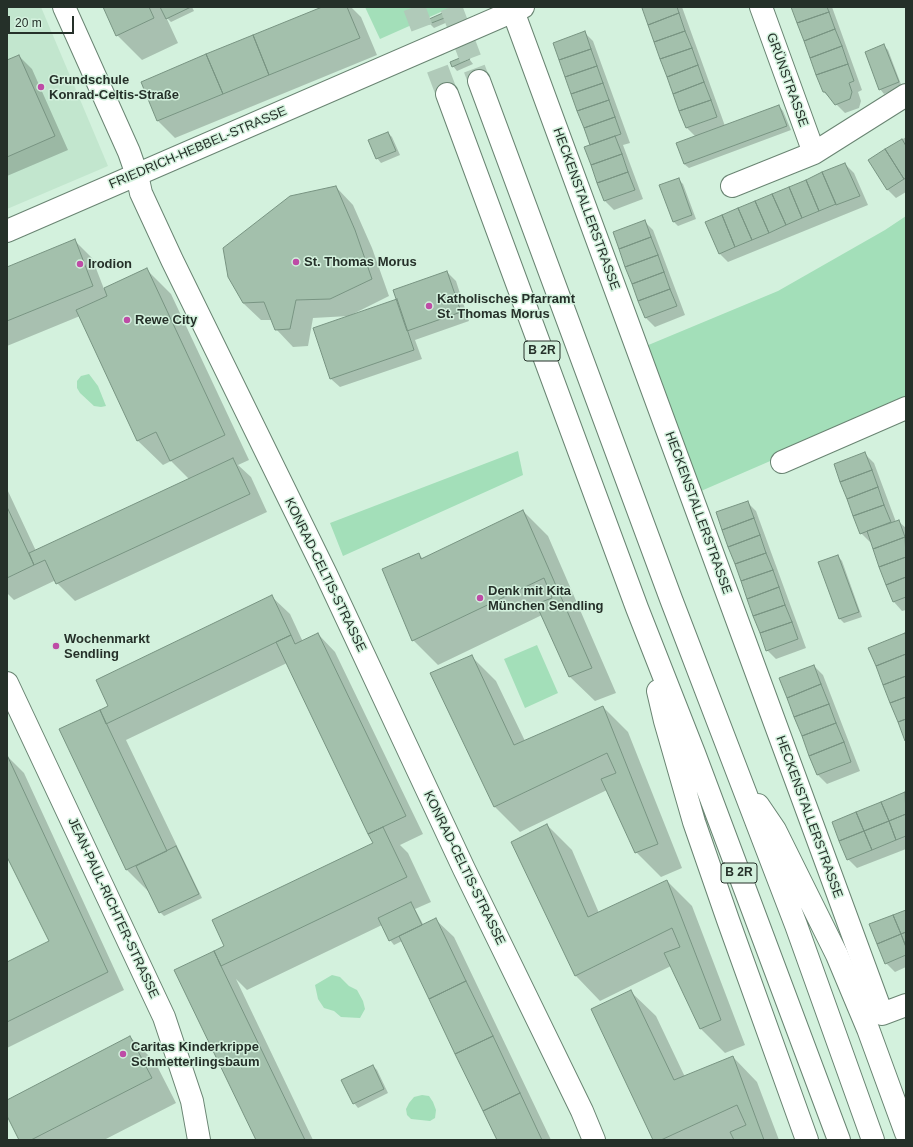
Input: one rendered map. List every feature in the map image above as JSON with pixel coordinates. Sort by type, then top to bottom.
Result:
[{"type":"main road","name":"KONRAD-CELTIS-STRASSE","points":[[64,7],[129,152],[141,193],[172,260],[326,574],[464,870],[582,1111],[594,1140]]},
{"type":"main road","name":"GRÜNSTRASSE","points":[[760,7],[814,153]]},
{"type":"main road","name":"FRIEDRICH-HEBBEL-STRASSE","points":[[7,231],[518,9]]},
{"type":"main road","name":"HECKENSTALLERSTRASSE","points":[[518,9],[882,1014],[906,1005]]},
{"type":"main road","name":"B 2R","points":[[479,81],[738,777],[796,925],[873,1140]]},
{"type":"main road","name":"B 2R","points":[[447,94],[637,608],[694,753],[839,1140]]},
{"type":"main road","points":[[732,186],[814,153],[906,95]]},
{"type":"main road","points":[[782,462],[906,409]]},
{"type":"main road","points":[[637,608],[665,721],[694,822],[807,1140]]},
{"type":"main road","name":"JEAN-PAUL-RICHTER-STRASSE","points":[[7,683],[164,1017],[192,1101],[199,1140]]},
{"type":"main road","points":[[738,777],[775,830],[837,955],[868,1029],[906,1133]]},
{"type":"shaded area","name":"Grundschule Konrad-Celtis-Straße","points":[[7,7],[41,7],[108,166],[7,209]]},
{"type":"shaded area","points":[[365,7],[452,7],[380,39]]},
{"type":"shaded area","points":[[906,216],[906,399],[888,410],[701,491],[646,346],[778,291],[885,230]]},
{"type":"shaded area","points":[[89,374],[98,386],[106,406],[94,406],[80,393],[77,388],[77,381],[81,376]]},
{"type":"shaded area","points":[[518,451],[523,475],[343,556],[330,523]]},
{"type":"shaded area","points":[[537,645],[558,693],[525,708],[504,659]]},
{"type":"shaded area","points":[[332,975],[340,977],[349,986],[357,990],[363,1001],[365,1009],[360,1018],[341,1017],[334,1011],[324,1008],[318,999],[315,985]]},
{"type":"shaded area","points":[[422,1095],[429,1096],[436,1110],[435,1118],[430,1121],[411,1119],[407,1115],[406,1109],[409,1103],[414,1097]]},
{"type":"building","points":[[103,7],[149,7],[154,18],[116,36]]},
{"type":"building","points":[[160,7],[191,7],[166,19]]},
{"type":"building","points":[[322,7],[347,7],[360,38],[269,75],[253,35]]},
{"type":"building","points":[[677,7],[679,13],[648,25],[642,8]]},
{"type":"building","points":[[791,7],[827,7],[829,12],[797,23]]},
{"type":"building","points":[[445,12],[447,17],[429,24],[427,20]]},
{"type":"building","points":[[829,12],[835,29],[804,41],[797,23]]},
{"type":"building","points":[[679,13],[685,31],[654,42],[648,25]]},
{"type":"building","points":[[835,29],[842,46],[810,58],[804,41]]},
{"type":"building","points":[[585,31],[591,49],[559,60],[553,43]]},
{"type":"building","points":[[685,31],[692,48],[660,59],[654,42]]},
{"type":"building","points":[[253,35],[269,75],[223,94],[206,54]]},
{"type":"building","points":[[884,44],[899,82],[879,90],[865,52]]},
{"type":"building","points":[[842,46],[848,64],[816,75],[810,58]]},
{"type":"building","points":[[692,48],[698,65],[667,77],[660,59]]},
{"type":"building","points":[[591,49],[597,66],[565,77],[559,60]]},
{"type":"building","points":[[206,54],[223,94],[157,121],[141,82]]},
{"type":"building","points":[[19,55],[55,136],[7,157],[7,60]]},
{"type":"building","points":[[467,55],[470,59],[452,67],[450,62]]},
{"type":"building","points":[[848,64],[854,81],[849,83],[852,92],[850,99],[835,105],[825,92],[823,92],[816,75]]},
{"type":"building","points":[[698,65],[704,82],[673,94],[667,77]]},
{"type":"building","points":[[597,66],[603,83],[571,94],[565,77]]},
{"type":"building","points":[[704,82],[711,100],[679,111],[673,94]]},
{"type":"building","points":[[603,83],[609,100],[577,111],[571,94]]},
{"type":"building","points":[[609,100],[615,117],[584,128],[577,111]]},
{"type":"building","points":[[711,100],[717,117],[686,128],[679,111]]},
{"type":"building","points":[[779,105],[787,126],[684,164],[676,143]]},
{"type":"building","points":[[615,117],[621,134],[590,145],[584,128]]},
{"type":"building","points":[[388,132],[396,151],[376,159],[368,140]]},
{"type":"building","points":[[615,136],[622,154],[591,165],[584,147]]},
{"type":"building","points":[[902,139],[906,146],[906,178],[904,179],[885,149]]},
{"type":"building","points":[[885,149],[904,179],[887,190],[868,160]]},
{"type":"building","points":[[622,154],[628,172],[597,183],[591,165]]},
{"type":"building","points":[[845,163],[860,196],[836,205],[822,172]]},
{"type":"building","points":[[628,172],[635,190],[604,201],[597,183]]},
{"type":"building","points":[[822,172],[836,204],[819,211],[806,180]]},
{"type":"building","points":[[679,178],[692,215],[673,222],[659,185]]},
{"type":"building","points":[[806,180],[819,211],[802,218],[789,187]]},
{"type":"building","name":"St. Thomas Morus","points":[[336,186],[355,230],[372,279],[330,299],[296,300],[290,329],[275,330],[264,302],[243,303],[228,277],[223,248],[290,196]]},
{"type":"building","points":[[789,187],[802,218],[786,225],[772,194]]},
{"type":"building","points":[[772,194],[786,225],[769,233],[755,201]]},
{"type":"building","points":[[755,201],[769,233],[752,240],[738,208]]},
{"type":"building","points":[[738,208],[752,240],[735,247],[722,215]]},
{"type":"building","points":[[722,215],[735,247],[719,254],[705,222]]},
{"type":"building","points":[[645,220],[651,237],[619,249],[613,232]]},
{"type":"building","points":[[651,237],[658,255],[625,267],[619,249]]},
{"type":"building","points":[[75,239],[93,286],[7,321],[7,267]]},
{"type":"building","points":[[658,255],[664,272],[632,284],[625,267]]},
{"type":"building","points":[[147,268],[225,435],[170,461],[156,432],[137,441],[76,310],[107,296],[104,288]]},
{"type":"building","name":"Katholisches Pfarramt St. Thomas Morus","points":[[447,271],[461,312],[407,331],[393,290]]},
{"type":"building","points":[[664,272],[670,289],[638,301],[632,284]]},
{"type":"building","points":[[670,289],[677,306],[645,318],[638,301]]},
{"type":"building","points":[[397,299],[414,350],[330,379],[313,328]]},
{"type":"building","points":[[865,452],[872,470],[840,482],[834,464]]},
{"type":"building","points":[[233,458],[250,494],[56,584],[45,560],[34,565],[29,553]]},
{"type":"building","points":[[872,470],[878,487],[847,499],[840,482]]},
{"type":"building","points":[[878,487],[884,505],[853,516],[847,499]]},
{"type":"building","points":[[748,501],[754,518],[722,530],[716,512]]},
{"type":"building","points":[[884,505],[891,522],[860,534],[853,516]]},
{"type":"building","points":[[7,507],[34,565],[7,578]]},
{"type":"building","points":[[523,510],[592,668],[569,677],[536,604],[552,598],[544,578],[412,641],[382,569],[419,553],[421,559]]},
{"type":"building","points":[[754,518],[760,535],[728,547],[722,530]]},
{"type":"building","points":[[899,520],[905,537],[873,549],[867,531]]},
{"type":"building","points":[[760,535],[766,553],[735,564],[728,547]]},
{"type":"building","points":[[905,537],[906,557],[879,567],[873,549]]},
{"type":"building","points":[[766,553],[773,570],[741,581],[735,564]]},
{"type":"building","points":[[838,555],[859,612],[839,619],[818,562]]},
{"type":"building","points":[[906,557],[906,577],[886,585],[879,567]]},
{"type":"building","points":[[773,570],[779,587],[747,599],[741,581]]},
{"type":"building","points":[[906,577],[906,597],[893,602],[886,585]]},
{"type":"building","points":[[779,587],[785,605],[753,616],[747,599]]},
{"type":"building","points":[[272,595],[291,635],[106,724],[100,710],[108,706],[96,680]]},
{"type":"building","points":[[785,605],[792,622],[760,633],[753,616]]},
{"type":"building","points":[[792,622],[798,639],[766,651],[760,633]]},
{"type":"building","points":[[318,633],[406,816],[368,834],[276,642],[291,635],[295,644]]},
{"type":"building","points":[[905,633],[906,654],[876,666],[868,648]]},
{"type":"building","points":[[906,654],[906,676],[883,685],[876,666]]},
{"type":"building","points":[[472,655],[514,745],[603,706],[658,844],[635,853],[601,779],[616,773],[607,753],[494,807],[430,673]]},
{"type":"building","points":[[814,665],[821,684],[787,698],[779,678]]},
{"type":"building","points":[[906,676],[906,697],[890,703],[883,685]]},
{"type":"building","points":[[821,684],[829,704],[794,717],[787,698]]},
{"type":"building","points":[[906,697],[906,719],[898,722],[890,703]]},
{"type":"building","points":[[829,704],[836,723],[802,736],[794,717]]},
{"type":"building","points":[[100,710],[167,851],[126,870],[59,729]]},
{"type":"building","points":[[906,719],[906,740],[905,741],[898,722]]},
{"type":"building","points":[[836,723],[844,742],[809,756],[802,736]]},
{"type":"building","points":[[844,742],[851,762],[817,775],[809,756]]},
{"type":"building","points":[[7,755],[108,972],[7,1022],[7,962],[49,941],[7,857]]},
{"type":"building","points":[[905,792],[906,814],[889,821],[881,802]]},
{"type":"building","points":[[881,802],[889,821],[864,831],[856,812]]},
{"type":"building","points":[[856,812],[864,831],[839,841],[832,822]]},
{"type":"building","points":[[906,814],[906,836],[896,840],[889,821]]},
{"type":"building","points":[[889,821],[896,840],[872,850],[864,831]]},
{"type":"building","points":[[547,824],[588,917],[667,880],[721,1020],[700,1029],[664,953],[680,947],[672,928],[575,976],[511,842]]},
{"type":"building","points":[[383,827],[407,877],[221,966],[214,951],[224,946],[212,920],[373,843],[368,834]]},
{"type":"building","points":[[864,831],[872,850],[847,860],[839,841]]},
{"type":"building","points":[[176,846],[199,894],[159,913],[136,866]]},
{"type":"building","points":[[411,902],[422,925],[389,941],[378,918]]},
{"type":"building","points":[[906,910],[906,932],[901,934],[893,915]]},
{"type":"building","points":[[893,915],[901,934],[877,944],[869,924]]},
{"type":"building","points":[[436,918],[466,981],[429,999],[399,936]]},
{"type":"building","points":[[906,932],[906,947],[901,934]]},
{"type":"building","points":[[901,934],[906,947],[906,955],[885,964],[877,944]]},
{"type":"building","points":[[214,951],[305,1140],[256,1140],[174,970]]},
{"type":"building","points":[[466,981],[493,1036],[455,1054],[429,999]]},
{"type":"building","points":[[631,990],[674,1080],[733,1056],[764,1140],[734,1140],[730,1132],[746,1125],[737,1105],[661,1140],[653,1140],[591,1009]]},
{"type":"building","points":[[130,1036],[152,1078],[31,1140],[19,1140],[7,1116],[7,1100]]},
{"type":"building","points":[[493,1036],[520,1093],[483,1111],[455,1054]]},
{"type":"building","points":[[373,1065],[384,1089],[353,1104],[341,1080]]},
{"type":"building","points":[[520,1093],[542,1140],[497,1140],[483,1111]]},
{"type":"tunnel","points":[[414,7],[447,94]]},
{"type":"tunnel","points":[[451,7],[479,81]]},
{"type":"place","name":"Grundschule Konrad-Celtis-Straße","points":[[41,87]]},
{"type":"place","name":"St. Thomas Morus","points":[[296,262]]},
{"type":"place","name":"Irodion","points":[[80,264]]},
{"type":"place","name":"Katholisches Pfarramt St. Thomas Morus","points":[[429,306]]},
{"type":"place","name":"Rewe City","points":[[127,320]]},
{"type":"place","name":"Denk mit Kita München Sendling","points":[[480,598]]},
{"type":"place","name":"Wochenmarkt Sendling","points":[[56,646]]},
{"type":"place","name":"Caritas Kinderkrippe Schmetterlingsbaum","points":[[123,1054]]}]
